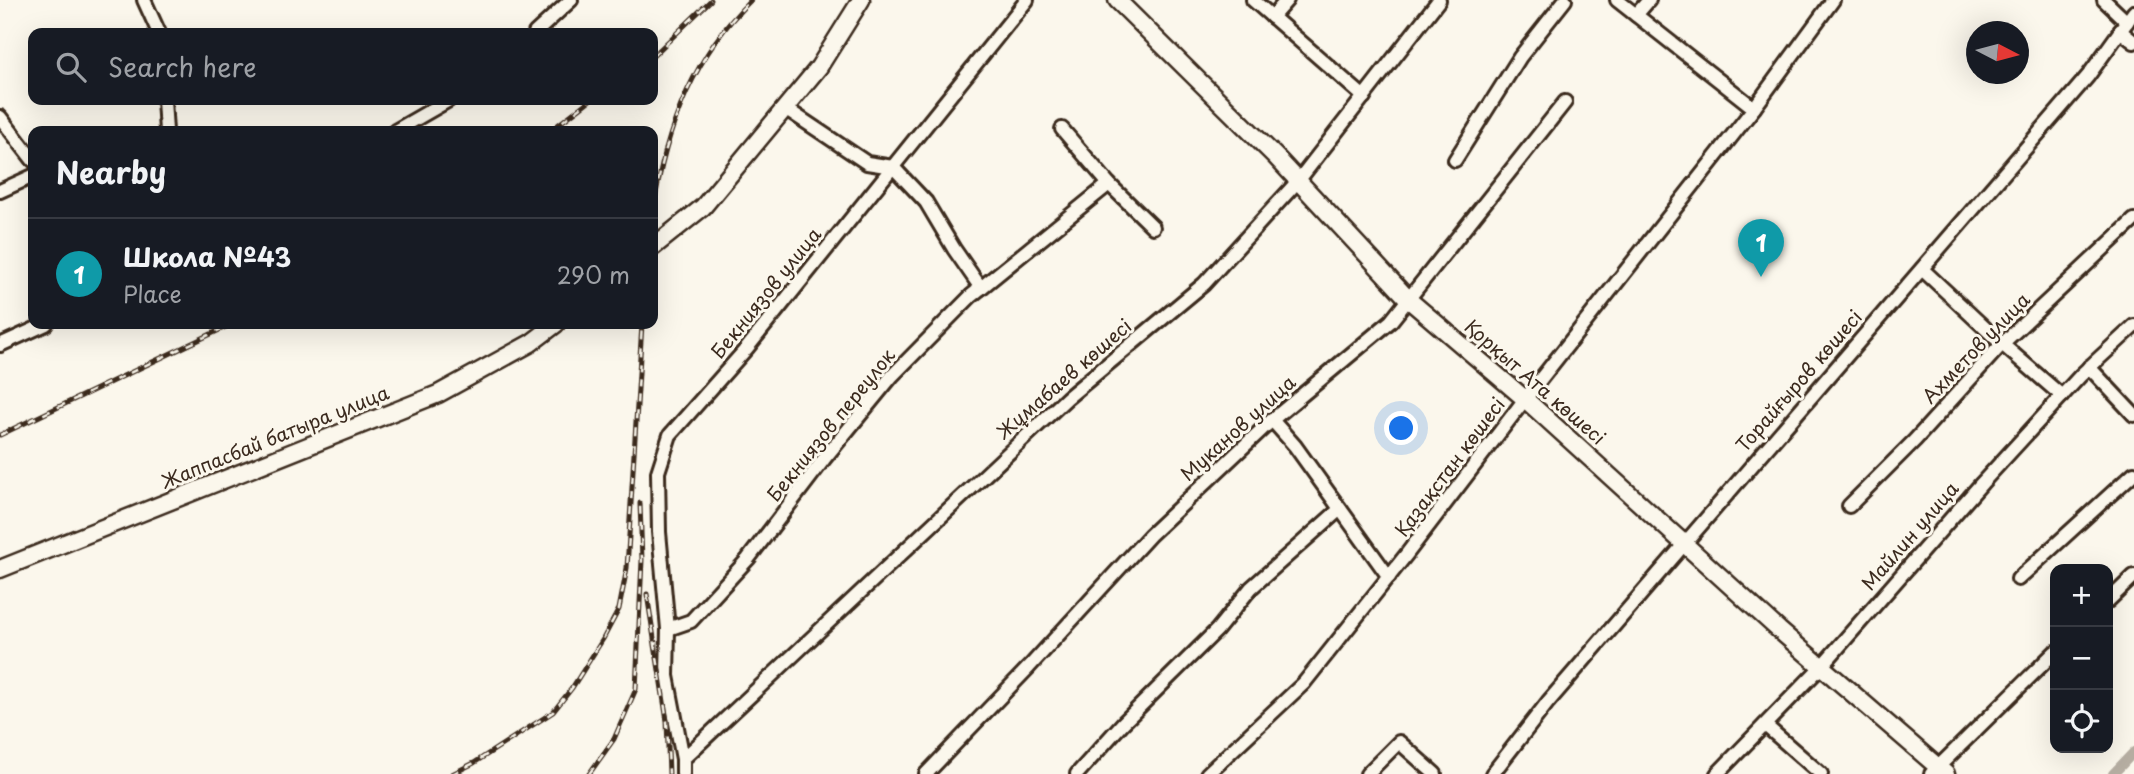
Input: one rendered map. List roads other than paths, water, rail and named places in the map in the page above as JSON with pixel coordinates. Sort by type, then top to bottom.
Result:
[{"type":"main road","points":[[658,243],[703,207],[819,67],[861,0]]},
{"type":"main road","name":"Қорқыт Ата көшесі","points":[[1117,0],[1298,181],[1409,300],[1525,399],[1938,772]]},
{"type":"main road","name":"Жаппасбай батыра улица","points":[[0,569],[438,394],[531,343],[549,329]]},
{"type":"street","points":[[144,0],[157,28]]},
{"type":"street","points":[[541,28],[571,0]]},
{"type":"street","name":"Бекниязов улица","points":[[683,774],[683,759],[667,676],[668,629],[659,532],[658,472],[670,435],[747,348],[1027,0]]},
{"type":"street","points":[[1253,0],[1364,97]]},
{"type":"street","points":[[1272,17],[1287,0]]},
{"type":"street","name":"Жұмабаев көшесі","points":[[683,759],[1067,398],[1204,284],[1298,181],[1439,0]]},
{"type":"street","points":[[1455,160],[1520,57],[1565,0]]},
{"type":"street","points":[[1617,0],[1754,108]]},
{"type":"street","points":[[1636,15],[1649,0]]},
{"type":"street","name":"Қазақстан көшесі","points":[[1207,774],[1304,683],[1754,108],[1833,0]]},
{"type":"street","points":[[2104,0],[2127,22],[2134,42]]},
{"type":"street","name":"Торайғыров көшесі","points":[[1492,774],[1548,702],[2088,76],[2127,22]]},
{"type":"street","name":"Муканов улица","points":[[926,774],[1030,667],[1150,535],[1272,420],[1391,321],[1565,102]]},
{"type":"street","points":[[164,105],[166,126]]},
{"type":"street","points":[[404,126],[440,105]]},
{"type":"street","points":[[785,108],[867,163],[893,167],[926,202],[981,288]]},
{"type":"street","points":[[0,117],[28,153]]},
{"type":"street","points":[[1062,129],[1109,184],[1153,227]]},
{"type":"street","points":[[0,191],[28,178]]},
{"type":"street","name":"Бекниязов переулок","points":[[668,629],[691,621],[748,559],[824,459],[892,376],[981,288],[1109,184]]},
{"type":"street","name":"Ахметов улица","points":[[1849,506],[1915,440],[2002,344],[2134,219]]},
{"type":"street","points":[[1922,269],[2062,396]]},
{"type":"street","name":"Майлин улица","points":[[1717,774],[1821,667],[2062,396],[2134,326]]},
{"type":"street","points":[[0,345],[35,329]]},
{"type":"street","points":[[2089,367],[2134,415]]},
{"type":"street","points":[[1272,420],[1295,446],[1389,577]]},
{"type":"street","points":[[2018,579],[2134,473]]},
{"type":"street","points":[[1077,774],[1123,723],[1217,630],[1251,589],[1340,509]]},
{"type":"street","points":[[2113,596],[2134,576]]},
{"type":"street","points":[[1938,772],[2050,657]]},
{"type":"street","points":[[1765,725],[1821,774]]},
{"type":"street","points":[[1367,774],[1399,742],[1435,774]]},
{"type":"waterway","points":[[2113,774],[2134,752]]},
{"type":"railway","points":[[658,51],[711,0]]},
{"type":"railway","points":[[658,183],[673,125],[697,71],[730,22],[751,0]]},
{"type":"railway","points":[[556,126],[584,105]]},
{"type":"railway","points":[[0,435],[222,329]]},
{"type":"railway","points":[[452,774],[474,763],[553,712],[572,688],[619,609],[627,568],[642,329]]},
{"type":"railway","points":[[589,774],[614,739],[636,689],[642,560],[640,503]]},
{"type":"railway","points":[[647,594],[667,721],[669,774]]},
{"type":"place","name":"Школа №43","points":[[1761,277]]}]
